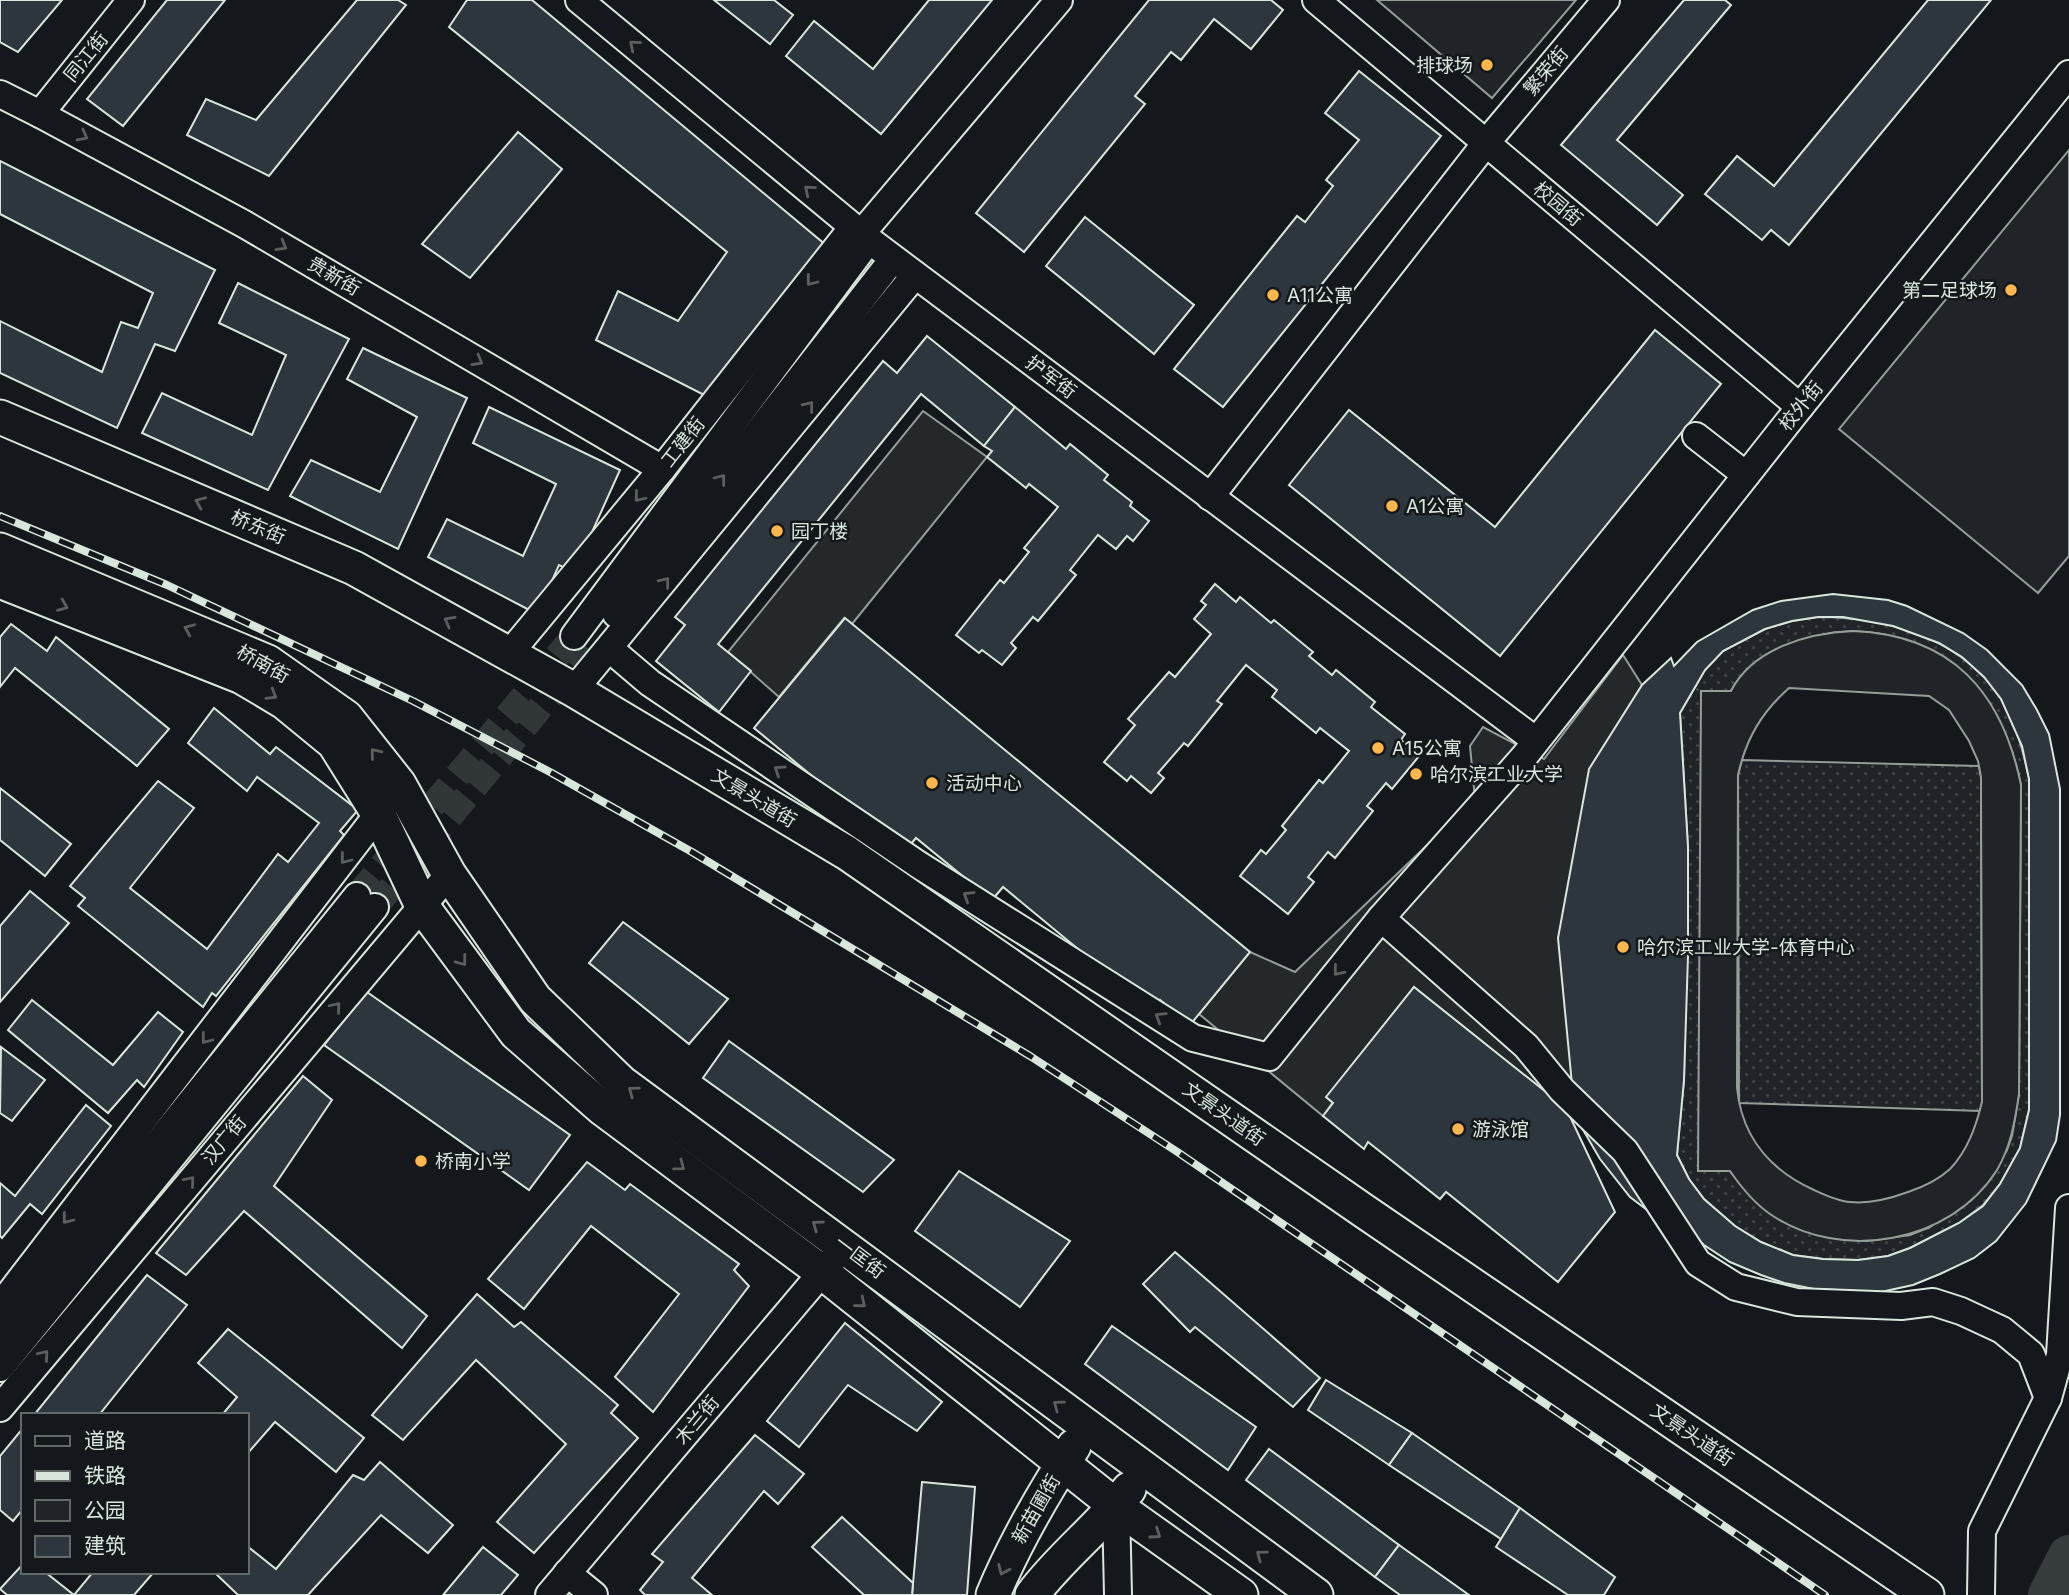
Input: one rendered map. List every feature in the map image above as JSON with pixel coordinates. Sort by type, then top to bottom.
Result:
[{"type":"main road","name":"桥东街","points":[[0,417],[354,568],[509,654]]},
{"type":"main road","name":"桥南街","points":[[0,550],[268,662],[346,717],[399,784],[449,874]]},
{"type":"main road","name":"桥南街","points":[[0,581],[242,677],[284,702],[334,743],[379,815],[422,906]]},
{"type":"main road","name":"文景头道街","points":[[509,654],[846,853],[1927,1595]]},
{"type":"main road","name":"一匡街","points":[[449,874],[535,999],[622,1083],[1316,1595]]},
{"type":"main road","name":"一匡街","points":[[422,906],[516,1033],[603,1109],[822,1272],[1116,1506],[1241,1595]]},
{"type":"main road","name":"新苗圃街","points":[[993,1595],[1035,1507],[1087,1426]]},
{"type":"main road","points":[[1032,1595],[1060,1560],[1116,1506],[1144,1470]]},
{"type":"street","name":"同江街","points":[[40,114],[131,0]]},
{"type":"street","name":"护军街","points":[[579,0],[871,242],[1535,740]]},
{"type":"street","name":"工建街","points":[[574,690],[591,645],[871,242],[1059,0]]},
{"type":"street","name":"校园街","points":[[1316,0],[1800,407]]},
{"type":"street","name":"繁荣街","points":[[1210,497],[1486,143],[1606,0]]},
{"type":"street","name":"校外街","points":[[591,645],[919,865],[1193,1038],[1269,1057],[1381,918],[1523,758],[1800,407],[2069,74]]},
{"type":"street","name":"贵新街","points":[[0,94],[244,224],[662,469]]},
{"type":"street","name":"工建街","points":[[509,654],[662,469],[871,242]]},
{"type":"street","name":"工建街","points":[[591,645],[915,275]]},
{"type":"street","points":[[1696,436],[1746,475]]},
{"type":"street","points":[[0,1306],[379,815],[399,784]]},
{"type":"street","name":"汉广街","points":[[0,1408],[449,874]]},
{"type":"street","name":"汉广街","points":[[0,1338],[366,902],[0,1368]]},
{"type":"street","points":[[1381,918],[1526,1046],[1562,1090],[1625,1151],[1698,1263],[1736,1287],[1797,1302],[1901,1306],[1933,1303],[1961,1311],[2002,1329],[2031,1354],[2048,1398]]},
{"type":"street","points":[[1981,1595],[1982,1531],[2048,1398],[2060,1355],[2069,1208]]},
{"type":"street","name":"木兰街","points":[[549,1595],[845,1246]]},
{"type":"street","points":[[1116,1506],[1118,1595]]},
{"type":"street","points":[[567,1573],[594,1595]]},
{"type":"green space","name":"排球场","points":[[1377,0],[1576,0],[1492,98]]},
{"type":"green space","name":"第二足球场","points":[[2069,150],[2069,556],[2038,593],[1839,429]]},
{"type":"green space","points":[[1818,617],[1870,621],[1920,635],[1966,660],[1985,678],[2006,708],[2018,738],[2029,779],[2029,1110],[2020,1148],[2000,1184],[1983,1205],[1959,1223],[1910,1248],[1888,1256],[1858,1260],[1793,1255],[1761,1242],[1735,1226],[1704,1199],[1689,1179],[1677,1155],[1684,1080],[1688,847],[1680,713],[1705,670],[1723,651],[1765,629]],"holes":[[[1853,631],[1888,635],[1918,644],[1944,657],[1967,675],[2001,723],[2012,752],[2021,785],[2019,1094],[2007,1150],[1985,1186],[1930,1227],[1910,1235],[1867,1241],[1843,1239],[1755,1201],[1730,1171],[1701,691],[1731,691],[1753,665],[1784,646],[1801,640]]]},
{"type":"green space","points":[[1836,632],[1888,635],[1918,644],[1945,657],[1967,675],[1986,696],[2001,722],[2021,785],[2019,1094],[2009,1143],[1997,1170],[1977,1195],[1952,1215],[1924,1229],[1893,1238],[1861,1241],[1829,1238],[1798,1229],[1759,1205],[1730,1171],[1698,1171],[1701,691],[1731,691],[1741,676],[1767,654],[1800,640]],"holes":[[[1789,688],[1929,696],[1949,710],[1969,741],[1978,761],[1981,777],[1982,1102],[1966,1146],[1956,1162],[1940,1177],[1919,1188],[1887,1199],[1845,1201],[1827,1196],[1784,1173],[1752,1137],[1740,1106],[1737,1088],[1738,775],[1745,750],[1756,727],[1770,707]]]},
{"type":"green space","points":[[1742,760],[1979,766],[1980,1111],[1739,1103],[1738,775]]},
{"type":"shaded area","points":[[923,411],[987,457],[852,624],[844,618],[779,697],[728,652]]},
{"type":"shaded area","points":[[1623,655],[1642,685],[1575,1116],[1414,987],[1323,1116],[1199,1014],[1250,952],[1295,972],[1475,799],[1470,746],[1483,727],[1544,759]]},
{"type":"building","points":[[0,0],[62,0],[18,52],[0,42]]},
{"type":"building","points":[[167,0],[225,0],[123,126],[87,99]]},
{"type":"building","points":[[357,0],[398,0],[406,5],[269,176],[187,135],[206,99],[256,120]]},
{"type":"building","points":[[467,0],[532,0],[827,246],[710,398],[596,340],[618,291],[678,321],[727,252],[449,27]]},
{"type":"building","points":[[714,0],[774,0],[793,15],[770,44]]},
{"type":"building","points":[[929,0],[992,0],[881,134],[786,56],[814,21],[873,69]]},
{"type":"building","points":[[1149,0],[1271,0],[1283,10],[1251,49],[1214,19],[1181,60],[1171,52],[1135,96],[1145,104],[1024,252],[976,213]]},
{"type":"building","points":[[1684,0],[1725,0],[1731,5],[1617,140],[1683,195],[1657,225],[1561,145]]},
{"type":"building","points":[[1928,0],[1991,0],[1789,245],[1771,230],[1762,240],[1705,194],[1737,156],[1774,186]]},
{"type":"building","name":"A11公寓","points":[[1359,71],[1441,136],[1223,407],[1174,369],[1297,216],[1305,222],[1333,186],[1326,180],[1359,140],[1325,113]]},
{"type":"building","points":[[518,132],[562,169],[470,278],[422,244]]},
{"type":"building","points":[[0,161],[215,270],[175,351],[155,344],[117,428],[0,373],[0,321],[102,372],[121,322],[138,328],[153,293],[0,214]]},
{"type":"building","points":[[1085,217],[1194,305],[1154,354],[1046,266]]},
{"type":"building","points":[[238,283],[349,339],[268,490],[142,433],[162,393],[252,435],[286,355],[219,323]]},
{"type":"building","name":"A1公寓","points":[[1655,330],[1721,384],[1500,656],[1289,485],[1349,410],[1495,527]]},
{"type":"building","name":"园丁楼","points":[[927,336],[1015,407],[984,446],[921,394],[718,644],[751,671],[719,712],[656,661],[685,625],[675,617],[883,361],[897,373]]},
{"type":"building","points":[[363,348],[467,398],[398,549],[290,496],[311,460],[380,492],[417,417],[347,379]]},
{"type":"building","points":[[489,407],[620,470],[574,572],[559,565],[537,614],[428,557],[447,519],[523,556],[556,484],[473,443]]},
{"type":"building","points":[[1015,407],[1066,449],[1070,444],[1108,475],[1104,480],[1132,502],[1130,506],[1149,521],[1133,541],[1127,536],[1116,549],[1098,535],[1070,570],[1076,575],[1038,621],[1033,617],[1011,643],[1016,648],[1002,665],[982,650],[979,653],[956,635],[1000,580],[1004,583],[1029,552],[1024,548],[1058,507],[1029,484],[1026,488],[987,457],[992,451],[984,446]]},
{"type":"building","name":"A15公寓","points":[[1215,584],[1236,602],[1240,597],[1271,623],[1274,620],[1313,652],[1309,656],[1332,675],[1336,670],[1375,702],[1371,707],[1405,734],[1401,740],[1420,755],[1392,789],[1386,783],[1367,806],[1373,811],[1335,858],[1328,852],[1308,877],[1314,882],[1288,914],[1240,876],[1261,850],[1266,854],[1286,830],[1282,826],[1319,780],[1323,783],[1349,751],[1320,728],[1316,733],[1272,697],[1277,690],[1246,665],[1217,701],[1222,704],[1188,746],[1184,743],[1158,773],[1164,778],[1151,793],[1131,776],[1127,781],[1104,762],[1135,725],[1128,719],[1169,672],[1175,677],[1211,634],[1194,619],[1206,605],[1201,601]]},
{"type":"building","name":"哈尔滨工业大学-体育中心","points":[[1833,594],[1888,600],[1907,606],[1963,633],[1987,650],[2022,685],[2049,734],[2060,789],[2060,1115],[2056,1141],[2026,1203],[1996,1241],[1974,1258],[1940,1274],[1913,1285],[1881,1292],[1814,1289],[1784,1283],[1730,1262],[1704,1245],[1685,1228],[1667,1225],[1630,1197],[1600,1159],[1575,1116],[1558,938],[1589,769],[1642,685],[1671,658],[1674,666],[1697,642],[1753,610],[1781,601]],"holes":[[[1843,617],[1893,626],[1939,643],[1962,657],[1984,677],[2001,699],[2022,746],[2029,779],[2029,1110],[2020,1148],[2000,1184],[1983,1206],[1959,1223],[1910,1248],[1888,1256],[1858,1260],[1793,1255],[1761,1242],[1735,1226],[1704,1199],[1689,1179],[1677,1155],[1684,1080],[1688,956],[1688,847],[1680,713],[1705,670],[1723,651],[1765,629],[1792,621]]]},
{"type":"building","name":"活动中心","points":[[845,618],[1250,952],[1190,1025],[1160,1000],[1152,1010],[1003,887],[992,900],[916,838],[904,852],[754,728]]},
{"type":"building","points":[[11,624],[47,651],[56,637],[169,729],[137,766],[15,668],[0,687],[0,637]]},
{"type":"building","points":[[214,708],[270,754],[276,747],[358,810],[340,831],[344,835],[216,996],[212,993],[203,1007],[78,906],[85,898],[70,886],[158,781],[194,808],[130,888],[207,949],[278,854],[288,862],[319,823],[257,777],[247,791],[188,743]]},
{"type":"building","points":[[0,788],[71,844],[45,876],[0,840]]},
{"type":"building","points":[[30,891],[69,923],[0,1002],[0,926]]},
{"type":"building","points":[[623,922],[728,999],[689,1044],[589,963]]},
{"type":"building","name":"游泳馆","points":[[1414,987],[1566,1108],[1615,1212],[1558,1282],[1446,1192],[1440,1199],[1368,1142],[1364,1149],[1323,1116],[1333,1103],[1326,1097]]},
{"type":"building","points":[[367,992],[570,1135],[529,1190],[324,1045]]},
{"type":"building","points":[[32,1000],[113,1065],[158,1012],[183,1032],[144,1087],[137,1080],[108,1113],[8,1030]]},
{"type":"building","points":[[729,1041],[894,1160],[863,1192],[703,1078]]},
{"type":"building","points":[[1,1047],[45,1080],[12,1121],[0,1113]]},
{"type":"building","points":[[303,1076],[332,1100],[274,1186],[427,1316],[402,1348],[244,1211],[186,1275],[156,1253]]},
{"type":"building","points":[[86,1105],[111,1126],[42,1214],[30,1204],[2,1238],[0,1183],[15,1196]]},
{"type":"building","points":[[587,1162],[625,1190],[630,1184],[739,1264],[734,1270],[749,1286],[653,1412],[615,1377],[679,1294],[591,1226],[524,1309],[488,1279]]},
{"type":"building","points":[[959,1171],[1070,1241],[1020,1307],[915,1231]]},
{"type":"building","points":[[1175,1252],[1320,1378],[1293,1407],[1195,1327],[1190,1332],[1143,1284]]},
{"type":"building","points":[[147,1275],[187,1305],[101,1413],[36,1413]]},
{"type":"building","points":[[477,1294],[514,1327],[521,1322],[618,1405],[611,1413],[638,1438],[534,1553],[497,1522],[566,1444],[476,1360],[403,1440],[372,1415]]},
{"type":"building","points":[[845,1323],[942,1402],[917,1431],[848,1385],[799,1447],[767,1421]]},
{"type":"building","points":[[1112,1326],[1256,1427],[1228,1470],[1085,1364]]},
{"type":"building","points":[[228,1329],[364,1438],[336,1472],[275,1422],[248,1453],[248,1413],[224,1413],[237,1397],[198,1363]]},
{"type":"building","points":[[1326,1380],[1412,1433],[1389,1465],[1308,1410]]},
{"type":"building","points":[[21,1430],[21,1511],[13,1521],[0,1510],[0,1456]]},
{"type":"building","points":[[1412,1433],[1520,1508],[1501,1539],[1389,1465]]},
{"type":"building","points":[[755,1435],[804,1474],[778,1504],[764,1491],[692,1578],[712,1595],[645,1595],[640,1590],[663,1562],[652,1554]]},
{"type":"building","points":[[1269,1449],[1399,1545],[1375,1577],[1246,1480]]},
{"type":"building","points":[[380,1462],[453,1525],[428,1553],[381,1515],[308,1595],[238,1595],[216,1574],[248,1574],[248,1547],[276,1569],[353,1475],[364,1480]]},
{"type":"building","points":[[922,1482],[975,1487],[967,1595],[912,1595]]},
{"type":"building","points":[[1520,1508],[1615,1577],[1604,1595],[1568,1595],[1496,1547]]},
{"type":"building","points":[[842,1517],[913,1583],[912,1595],[864,1595],[812,1547]]},
{"type":"building","points":[[1399,1545],[1469,1595],[1400,1595],[1375,1577]]},
{"type":"building","points":[[483,1547],[518,1575],[501,1595],[443,1595]]},
{"type":"building","points":[[21,1566],[21,1574],[48,1574],[74,1595],[7,1595],[0,1589]]},
{"type":"building","points":[[91,1574],[152,1574],[134,1595],[74,1595]]},
{"type":"waterway","points":[[2049,1595],[2069,1556]]},
{"type":"tunnel","points":[[357,896],[574,636]]},
{"type":"tunnel","points":[[375,907],[589,649]]},
{"type":"railway","points":[[0,516],[167,585],[413,701],[550,772],[692,852],[1030,1056],[1176,1151],[1825,1595]]},
{"type":"place","name":"排球场","points":[[1487,65]]},
{"type":"place","name":"第二足球场","points":[[2011,290]]},
{"type":"place","name":"A11公寓","points":[[1273,295]]},
{"type":"place","name":"A1公寓","points":[[1392,506]]},
{"type":"place","name":"园丁楼","points":[[777,531]]},
{"type":"place","name":"A15公寓","points":[[1378,748]]},
{"type":"place","name":"哈尔滨工业大学","points":[[1416,774]]},
{"type":"place","name":"活动中心","points":[[932,783]]},
{"type":"place","name":"哈尔滨工业大学-体育中心","points":[[1623,947]]},
{"type":"place","name":"游泳馆","points":[[1458,1129]]},
{"type":"place","name":"桥南小学","points":[[421,1161]]}]
